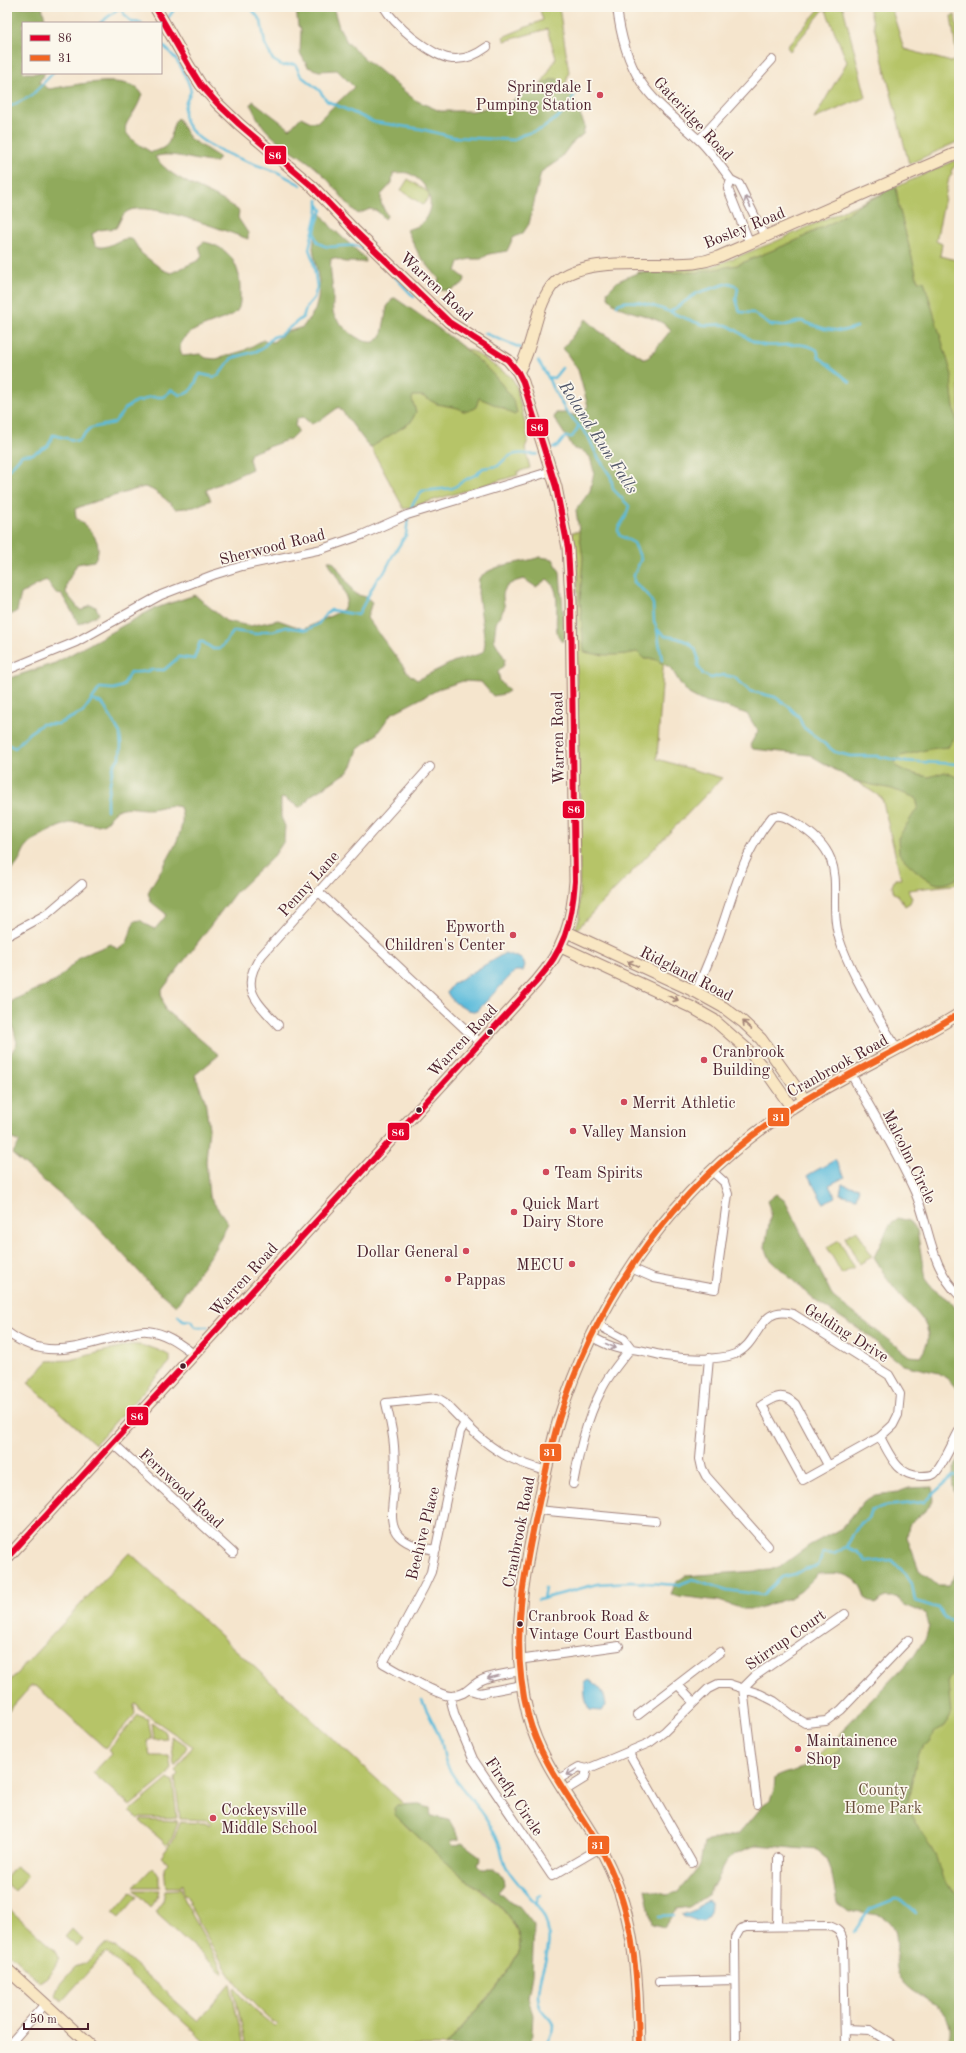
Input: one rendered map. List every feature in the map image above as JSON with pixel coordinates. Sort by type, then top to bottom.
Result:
[{"type":"street","points":[[384,7],[403,30],[434,54],[444,58],[465,58],[478,54],[487,47]]},
{"type":"street","name":"Gateridge Road","points":[[617,7],[620,30],[626,49],[641,82],[665,110],[699,140],[731,180],[739,184],[765,237]]},
{"type":"street","name":"Warren Road","points":[[7,1558],[114,1444],[536,982],[550,965],[561,947],[573,910],[575,881],[571,601],[566,530],[552,471],[526,390],[518,372],[501,355],[467,335],[449,322],[411,283],[356,232],[313,187],[239,124],[217,103],[201,85],[157,12]]},
{"type":"street","points":[[699,140],[772,60]]},
{"type":"street","name":"Bosley Road","points":[[518,372],[525,361],[548,294],[555,284],[565,276],[587,268],[606,265],[693,263],[707,261],[750,244],[959,152]]},
{"type":"street","name":"Gateridge Road","points":[[731,180],[728,189],[750,244]]},
{"type":"street","name":"Sherwood Road","points":[[7,670],[76,642],[161,595],[213,575],[249,564],[322,549],[416,512],[552,471]]},
{"type":"street","name":"Penny Lane","points":[[278,1026],[252,994],[250,987],[251,974],[262,955],[430,767]]},
{"type":"street","points":[[696,992],[718,938],[737,876],[754,842],[766,824],[776,815],[781,815],[808,830],[822,843],[830,857],[835,872],[837,933],[842,948],[851,968],[897,1049]]},
{"type":"street","points":[[7,936],[47,914],[82,884]]},
{"type":"street","points":[[319,892],[480,1043]]},
{"type":"street","name":"Ridgland Road","points":[[567,932],[696,992],[723,1007],[743,1022],[761,1039],[805,1100]]},
{"type":"street","name":"Ridgland Road","points":[[561,947],[691,1007],[714,1020],[748,1050],[766,1071],[792,1108]]},
{"type":"street","name":"Cranbrook Road","points":[[638,2046],[638,1980],[632,1935],[618,1886],[600,1848],[546,1761],[533,1731],[519,1666],[520,1604],[537,1510],[565,1402],[592,1337],[630,1268],[666,1219],[712,1171],[749,1138],[792,1108],[959,1014]]},
{"type":"street","name":"Malcolm Circle","points":[[851,1074],[910,1183],[924,1217],[936,1263],[959,1295]]},
{"type":"street","points":[[630,1268],[654,1278],[715,1289],[728,1194],[724,1182],[712,1171]]},
{"type":"street","name":"Gelding Drive","points":[[592,1337],[618,1349],[631,1348],[666,1356],[709,1358],[728,1356],[745,1348],[763,1322],[770,1315],[785,1312],[793,1314],[889,1375],[900,1394],[898,1415],[893,1425],[880,1437],[803,1480],[762,1405],[777,1396],[782,1396],[792,1401],[828,1465]]},
{"type":"street","name":"Gelding Drive","points":[[598,1325],[624,1339],[631,1348]]},
{"type":"street","points":[[7,1332],[20,1341],[33,1346],[57,1350],[71,1349],[145,1331],[168,1336],[195,1355]]},
{"type":"street","points":[[572,1484],[589,1420],[601,1390],[631,1348]]},
{"type":"street","points":[[709,1358],[700,1459],[702,1468],[706,1476],[768,1546]]},
{"type":"street","points":[[436,1550],[414,1546],[406,1542],[399,1536],[394,1528],[392,1518],[395,1484],[394,1446],[386,1403],[437,1398],[444,1402],[486,1442],[502,1454],[518,1462],[546,1471]]},
{"type":"street","name":"Beehive Place","points":[[450,1696],[439,1694],[383,1663],[424,1587],[436,1550],[460,1432],[466,1423]]},
{"type":"street","points":[[880,1437],[894,1462],[900,1469],[907,1475],[925,1476],[934,1474],[959,1432]]},
{"type":"street","name":"Fernwood Road","points":[[114,1444],[232,1554]]},
{"type":"street","points":[[537,1510],[654,1521]]},
{"type":"street","name":"Stirrup Court","points":[[742,1688],[755,1676],[845,1614]]},
{"type":"street","points":[[557,1780],[579,1767],[587,1769],[607,1760],[629,1753],[649,1743],[664,1732],[708,1689],[718,1684],[729,1684],[774,1700],[795,1718],[805,1723],[826,1721],[841,1710],[908,1640]]},
{"type":"street","points":[[450,1696],[470,1690],[478,1682],[519,1666],[619,1646]]},
{"type":"street","points":[[638,1715],[720,1652]]},
{"type":"street","points":[[470,1690],[480,1693],[522,1685]]},
{"type":"street","points":[[678,1685],[694,1702]]},
{"type":"street","points":[[742,1688],[757,1804]]},
{"type":"street","name":"Firefly Circle","points":[[450,1696],[454,1713],[473,1759],[552,1876],[600,1848]]},
{"type":"street","points":[[629,1753],[692,1863]]},
{"type":"street","points":[[564,1791],[585,1778],[587,1769]]},
{"type":"street","points":[[777,1926],[778,1858]]},
{"type":"street","points":[[736,2046],[734,1938],[737,1933],[746,1927],[777,1926],[829,1926],[837,1928],[842,1934],[845,2046]]},
{"type":"street","points":[[7,1969],[91,2046]]},
{"type":"street","points":[[659,1982],[734,1980]]},
{"type":"street","points":[[8,2046],[46,2004]]},
{"type":"street","points":[[845,2029],[870,2030],[895,2046]]},
{"type":"green space","points":[[7,7],[42,7],[46,22],[22,22],[22,74],[44,74],[39,82],[49,89],[99,82],[113,82],[136,87],[142,94],[138,105],[126,126],[126,131],[137,143],[151,152],[160,150],[169,142],[178,118],[189,138],[219,157],[216,162],[209,162],[168,155],[155,157],[173,174],[229,204],[239,211],[238,218],[248,233],[248,239],[169,213],[138,209],[128,211],[122,217],[116,228],[99,230],[92,234],[95,245],[100,247],[105,247],[123,239],[133,240],[141,253],[163,270],[171,273],[199,260],[202,256],[199,246],[204,242],[221,248],[232,259],[236,266],[240,283],[240,302],[238,310],[231,316],[190,333],[183,339],[180,347],[183,356],[200,354],[206,358],[216,359],[243,351],[263,340],[273,342],[286,332],[303,327],[315,310],[318,299],[319,283],[313,248],[317,219],[320,212],[331,227],[365,258],[366,262],[345,262],[334,258],[331,259],[333,312],[341,325],[357,338],[374,342],[380,338],[382,334],[387,307],[393,298],[395,298],[446,334],[484,366],[500,382],[511,398],[517,413],[514,415],[503,408],[479,398],[476,407],[469,411],[463,411],[458,408],[437,404],[422,396],[413,396],[412,399],[416,412],[411,422],[370,448],[339,407],[321,420],[311,424],[303,417],[297,419],[295,425],[298,431],[290,439],[251,453],[249,459],[252,469],[206,490],[211,500],[194,507],[176,509],[157,493],[144,487],[75,509],[76,518],[91,531],[97,542],[98,548],[94,561],[77,564],[67,583],[66,593],[80,610],[83,610],[90,605],[96,607],[99,614],[79,624],[62,595],[57,594],[46,580],[21,594],[17,611],[7,617]]},
{"type":"green space","points":[[296,7],[333,7],[339,27],[347,42],[365,59],[415,100],[440,111],[473,111],[508,103],[552,79],[557,79],[564,84],[572,95],[585,126],[583,134],[571,144],[559,160],[541,172],[529,224],[523,233],[513,238],[507,251],[489,254],[481,259],[470,259],[459,262],[456,271],[465,278],[464,283],[447,290],[440,290],[436,288],[439,279],[419,255],[407,230],[421,224],[429,210],[429,196],[422,183],[416,177],[408,173],[393,173],[392,183],[381,195],[381,203],[387,216],[385,219],[377,211],[370,209],[358,214],[315,167],[284,146],[266,130],[258,119],[251,105],[253,101],[290,129],[301,117],[311,122],[317,122],[354,87],[337,70],[319,71],[308,67],[300,53],[301,29],[298,26]]},
{"type":"green space","points":[[539,7],[559,7],[569,72],[565,86],[470,144],[315,42],[348,57],[431,117],[502,113],[542,83],[556,58],[547,29],[505,41],[503,37],[543,20]]},
{"type":"green space","points":[[821,7],[843,7],[866,97],[814,119],[847,62],[825,8],[790,51],[787,47]]},
{"type":"green space","points":[[869,7],[891,7],[904,49],[951,62],[957,59],[951,16],[955,15],[959,44],[959,141],[909,164]]},
{"type":"green space","points":[[956,160],[958,162],[951,171],[952,174],[949,178],[936,241],[942,244],[940,256],[956,260],[959,259],[959,884],[908,890],[912,898],[910,903],[905,906],[898,895],[894,893],[892,886],[895,879],[901,879],[882,798],[664,655],[657,759],[722,778],[574,932],[579,919],[580,807],[576,657],[578,573],[572,532],[680,527],[687,304],[638,272],[711,267],[772,243]]},
{"type":"green space","points":[[408,179],[431,194],[423,205],[401,190]]},
{"type":"green space","points":[[896,187],[899,207],[918,281],[924,281],[952,375],[953,396],[959,433],[959,732],[948,747],[930,749],[901,756],[894,763],[897,767],[910,773],[929,777],[945,772],[959,778],[959,877],[941,884],[928,880],[911,866],[899,853],[898,838],[918,807],[916,798],[892,789],[854,781],[810,755],[753,749],[750,745],[758,731],[747,714],[700,700],[689,694],[671,668],[654,659],[644,659],[637,652],[610,655],[584,652],[580,599],[583,558],[576,510],[590,491],[594,472],[590,457],[583,451],[574,449],[554,418],[556,413],[566,413],[578,416],[582,414],[588,406],[578,370],[563,348],[586,319],[599,331],[645,359],[649,357],[671,330],[655,319],[616,305],[610,299],[607,292],[618,281],[637,273],[699,272],[737,265],[795,241],[835,221],[861,204],[883,194],[888,189]]},
{"type":"green space","points":[[458,345],[476,353],[511,377],[516,385],[528,440],[525,448],[530,468],[517,472],[518,475],[404,509],[345,399]]},
{"type":"green space","points":[[540,557],[553,559],[560,572],[565,637],[562,642],[558,636],[557,601],[556,592],[553,585],[547,579],[536,587],[524,579],[509,585],[504,591],[503,601],[505,607],[496,623],[494,640],[505,659],[504,665],[498,672],[500,681],[509,691],[504,694],[493,696],[481,682],[463,681],[441,688],[391,714],[376,735],[358,749],[353,764],[348,772],[310,796],[303,806],[299,807],[284,798],[281,799],[281,817],[285,826],[284,841],[274,856],[235,893],[162,990],[161,993],[165,1010],[219,1055],[195,1075],[205,1100],[209,1128],[206,1161],[209,1196],[228,1223],[215,1248],[176,1306],[152,1286],[96,1225],[12,1154],[20,1142],[7,1137],[7,1056],[10,1055],[17,1043],[7,1012],[13,1000],[56,981],[81,956],[111,944],[117,949],[122,947],[127,941],[135,921],[140,920],[155,929],[166,914],[151,902],[148,893],[172,852],[177,840],[181,828],[182,817],[180,807],[167,806],[152,809],[124,808],[115,811],[105,823],[99,825],[75,822],[65,824],[31,842],[24,850],[17,865],[7,873],[7,679],[55,663],[153,609],[195,595],[226,621],[250,626],[278,620],[303,629],[306,628],[343,610],[347,600],[342,586],[328,561],[332,561],[355,594],[366,597],[372,602],[367,618],[409,674],[417,680],[455,661],[480,654],[484,650],[485,642],[478,593],[479,578],[492,569]]},
{"type":"green space","points":[[776,1194],[785,1201],[833,1297],[909,1356],[920,1357],[926,1346],[928,1336],[926,1327],[922,1319],[891,1284],[874,1257],[889,1226],[898,1218],[909,1221],[917,1230],[925,1279],[932,1288],[951,1302],[959,1313],[959,1392],[949,1380],[939,1373],[903,1365],[879,1346],[871,1337],[814,1300],[770,1259],[765,1247],[771,1212],[767,1201]]},
{"type":"green space","points":[[857,1230],[872,1257],[859,1264],[845,1237]]},
{"type":"green space","points":[[839,1240],[854,1267],[842,1274],[827,1247]]},
{"type":"green space","points":[[128,1345],[144,1346],[160,1351],[170,1356],[170,1362],[95,1444],[28,1383],[48,1361],[70,1360]]},
{"type":"green space","points":[[959,1459],[959,1503],[954,1492],[953,1475]]},
{"type":"green space","points":[[932,1487],[934,1500],[927,1509],[909,1525],[907,1537],[919,1570],[937,1585],[948,1585],[959,1570],[959,1669],[948,1680],[951,1716],[945,1726],[934,1732],[929,1743],[918,1753],[907,1805],[936,1857],[942,1876],[949,1886],[959,1894],[959,2046],[947,2046],[951,2035],[951,2028],[948,2019],[943,2012],[936,2005],[910,1988],[898,1973],[896,1960],[896,1933],[894,1927],[886,1918],[853,1912],[837,1903],[831,1870],[827,1858],[817,1850],[757,1845],[734,1854],[725,1863],[709,1894],[689,1907],[677,1909],[664,1927],[652,1924],[645,1889],[667,1895],[678,1892],[700,1865],[704,1842],[738,1834],[761,1807],[770,1801],[774,1790],[775,1778],[820,1763],[835,1754],[840,1748],[842,1734],[848,1724],[914,1656],[926,1637],[929,1626],[926,1614],[905,1605],[896,1597],[885,1597],[875,1604],[865,1598],[858,1583],[854,1579],[841,1574],[818,1574],[801,1591],[790,1598],[755,1609],[743,1609],[719,1601],[671,1595],[675,1583],[685,1576],[770,1570],[781,1566],[810,1545],[842,1528],[864,1501],[875,1495],[898,1492],[909,1488]]},
{"type":"green space","name":"Cockeysville Middle School","points":[[129,1552],[405,1805],[401,1806],[405,1825],[474,1886],[496,1903],[510,1919],[519,1935],[520,1943],[517,1954],[500,1981],[445,2046],[246,2046],[234,1990],[235,1988],[253,2009],[275,2027],[277,2025],[248,1998],[226,1969],[188,1903],[190,1902],[186,1894],[184,1895],[182,1884],[180,1887],[166,1887],[164,1867],[168,1863],[161,1857],[174,1839],[180,1822],[205,1823],[209,1825],[211,1823],[207,1820],[180,1819],[175,1779],[178,1774],[175,1771],[192,1746],[140,1710],[137,1704],[134,1705],[135,1714],[105,1748],[36,1686],[31,1686],[7,1713],[7,1684]]},
{"type":"green space","name":"County Home Park","points":[[959,1612],[959,1957],[770,1806]]},
{"type":"green space","points":[[138,1715],[148,1719],[152,1739],[147,1741],[150,1756],[169,1756],[171,1768],[167,1776],[130,1806],[93,1773],[111,1754],[108,1750]]},
{"type":"green space","points":[[152,1723],[165,1731],[167,1738],[154,1739]]},
{"type":"green space","points":[[171,1736],[185,1744],[187,1747],[176,1765],[174,1765]]},
{"type":"green space","points":[[168,1779],[173,1782],[177,1818],[140,1817],[138,1819],[130,1811]]},
{"type":"green space","points":[[417,1804],[430,1808],[431,1816],[449,1820],[460,1839],[451,1841],[452,1845],[454,1846],[462,1843],[481,1857],[478,1865],[482,1869],[493,1869],[503,1876],[504,1885],[498,1892],[508,1901],[519,1906],[534,1925],[532,1975],[528,1997],[533,2015],[531,2046],[445,2046],[476,2012],[510,1968],[517,1955],[520,1941],[518,1932],[513,1923],[496,1902],[460,1874],[395,1815],[394,1808],[397,1805]]},
{"type":"green space","points":[[141,1819],[178,1821],[172,1839],[167,1845],[140,1821]]},
{"type":"green space","points":[[16,1866],[28,1876],[15,1891],[7,1884],[7,1877]]},
{"type":"green space","points":[[153,1867],[159,1876],[159,1887],[134,1887]]},
{"type":"green space","points":[[181,1889],[184,1900],[224,1973],[222,1973],[155,1912],[163,1901],[165,1890]]},
{"type":"green space","points":[[134,1890],[159,1890],[157,1898],[150,1907]]},
{"type":"green space","points":[[131,1892],[137,1897],[119,1918],[113,1913]]},
{"type":"green space","points":[[7,1907],[54,1949],[59,1960],[46,1978],[39,1981],[7,1951]]},
{"type":"green space","points":[[72,1929],[83,1940],[77,1947],[65,1937]]},
{"type":"green space","points":[[108,1944],[115,1947],[198,2021],[230,1984],[244,2046],[210,2046],[106,1952],[62,2001],[55,1995],[59,1985],[75,1967],[87,1963],[104,1945]]},
{"type":"water","points":[[505,953],[522,959],[525,965],[523,971],[515,971],[477,1011],[468,1010],[455,1003],[447,992],[453,984]]},
{"type":"water","points":[[835,1160],[845,1177],[829,1185],[836,1197],[823,1203],[808,1175]]},
{"type":"water","points":[[842,1184],[859,1188],[856,1198],[840,1194]]},
{"type":"water","points":[[589,1680],[597,1685],[605,1697],[606,1706],[601,1711],[590,1710],[587,1704],[585,1697],[585,1683]]},
{"type":"water","points":[[707,1900],[711,1902],[710,1910],[709,1915],[703,1922],[684,1917],[682,1915],[695,1910]]},
{"type":"waterway","points":[[101,22],[121,7]]},
{"type":"waterway","points":[[168,18],[176,7]]},
{"type":"waterway","points":[[250,7],[261,21],[265,44],[273,60],[283,66],[295,64],[301,76],[319,90],[327,101],[374,122],[421,129],[453,137],[514,140],[522,135],[542,129],[566,111],[576,92],[575,84]]},
{"type":"waterway","name":"Roland Run Falls","points":[[121,8],[131,22]]},
{"type":"waterway","name":"Roland Run Falls","points":[[162,45],[176,59],[189,84],[191,91],[185,103],[184,111],[186,123],[194,134],[206,143],[221,151],[236,158],[277,172],[301,185]]},
{"type":"waterway","points":[[7,108],[31,96],[52,74]]},
{"type":"waterway","points":[[7,472],[22,455],[33,454],[48,446],[53,435],[78,441],[91,428],[114,423],[126,408],[136,401],[141,401],[149,397],[163,397],[172,390],[180,395],[185,394],[191,390],[200,374],[214,377],[219,375],[232,358],[260,350],[273,337],[280,335],[303,317],[307,306],[314,298],[317,287],[313,260],[309,249],[318,210],[318,200]]},
{"type":"waterway","name":"Roland Run Falls","points":[[319,205],[322,210],[315,231],[318,242],[322,245],[332,247],[352,245],[363,249],[371,254],[414,297]]},
{"type":"waterway","points":[[670,312],[697,293],[729,283],[738,288],[736,299],[740,312],[753,313],[770,325],[782,326],[801,321],[825,329],[842,331],[857,327]]},
{"type":"waterway","points":[[617,305],[625,302],[646,304],[704,325],[726,325],[758,344],[770,346],[797,344],[804,345],[817,350],[819,357],[850,382]]},
{"type":"waterway","name":"Roland Run Falls","points":[[484,333],[521,348]]},
{"type":"waterway","name":"Roland Run Falls","points":[[538,361],[566,411],[588,436],[596,454],[611,477],[613,489],[629,506],[626,516],[618,529],[619,535],[634,543],[641,559],[634,575],[634,582],[648,595],[653,604],[654,621],[657,629],[665,636],[688,642],[695,649],[698,657],[698,666],[703,674],[711,678],[723,675],[734,677],[750,691],[775,697],[788,706],[799,717],[803,727],[835,752],[850,756],[877,756],[901,761],[959,764]]},
{"type":"waterway","points":[[548,377],[554,378],[562,368]]},
{"type":"waterway","points":[[553,448],[558,446],[565,437],[572,437],[577,430],[578,425]]},
{"type":"waterway","points":[[411,509],[413,503],[422,491],[453,488],[477,474],[483,468],[498,466],[505,459],[515,454],[537,454]]},
{"type":"waterway","points":[[7,744],[15,748],[29,733],[42,724],[58,724],[83,712],[100,688],[114,689],[123,686],[130,672],[164,670],[179,657],[194,659],[200,642],[203,642],[213,649],[220,649],[234,631],[256,634],[286,627],[307,630],[318,624],[331,610],[358,615],[377,579],[384,573],[393,555],[406,535],[408,519]]},
{"type":"waterway","points":[[657,629],[662,660]]},
{"type":"waterway","points":[[91,700],[102,703],[120,733],[120,756],[113,767],[107,799],[107,810]]},
{"type":"waterway","points":[[178,1315],[183,1320],[192,1321],[195,1327],[208,1327]]},
{"type":"waterway","points":[[538,1600],[597,1584],[631,1582],[678,1585],[693,1579],[727,1590],[763,1595],[782,1577],[795,1574],[804,1569],[818,1566],[823,1553],[834,1554],[846,1547],[860,1523],[867,1520],[871,1511],[885,1506],[924,1502],[953,1476],[959,1476]]},
{"type":"waterway","points":[[846,1547],[858,1552],[867,1562],[891,1560],[906,1574],[912,1584],[915,1601],[938,1608],[945,1619],[959,1623]]},
{"type":"waterway","points":[[543,1599],[545,1588]]},
{"type":"waterway","points":[[422,1700],[439,1736],[444,1756],[450,1771],[481,1811],[498,1840],[507,1868],[540,1909],[547,1925],[549,1935],[547,1953],[538,1987],[538,1996],[539,2005],[550,2019],[553,2028],[544,2046]]},
{"type":"waterway","points":[[536,1905],[538,1897],[541,1895]]},
{"type":"waterway","points":[[854,1932],[870,1909],[895,1899],[901,1900],[916,1913]]},
{"type":"waterway","points":[[659,1916],[674,1915]]},
{"type":"transit line","name":"86","points":[[7,1558],[536,982],[553,959],[565,936],[574,896],[571,601],[568,548],[556,487],[523,382],[518,372],[508,360],[449,322],[356,232],[313,187],[239,124],[217,103],[201,85],[155,7]]},
{"type":"transit line","name":"31","points":[[639,2046],[635,1968],[632,1943],[621,1894],[599,1846],[541,1750],[528,1715],[522,1688],[519,1633],[524,1579],[534,1525],[559,1419],[576,1372],[596,1328],[620,1285],[648,1244],[678,1206],[713,1170],[750,1138],[790,1109],[832,1084],[959,1014]]},
{"type":"place","name":"Springdale I Pumping Station","points":[[600,95]]},
{"type":"place","name":"Epworth Children's Center","points":[[513,935]]},
{"type":"place","name":"Cranbrook Building","points":[[704,1060]]},
{"type":"place","name":"Merrit Athletic","points":[[624,1102]]},
{"type":"place","name":"Valley Mansion","points":[[573,1131]]},
{"type":"place","name":"Team Spirits","points":[[546,1172]]},
{"type":"place","name":"Quick Mart Dairy Store","points":[[514,1212]]},
{"type":"place","name":"Dollar General","points":[[466,1251]]},
{"type":"place","name":"MECU","points":[[572,1264]]},
{"type":"place","name":"Pappas","points":[[448,1279]]},
{"type":"place","name":"Cranbrook Road & Vintage Court Eastbound","points":[[520,1624]]},
{"type":"place","name":"Maintainence Shop","points":[[798,1749]]},
{"type":"place","name":"Cockeysville Middle School","points":[[213,1818]]}]
